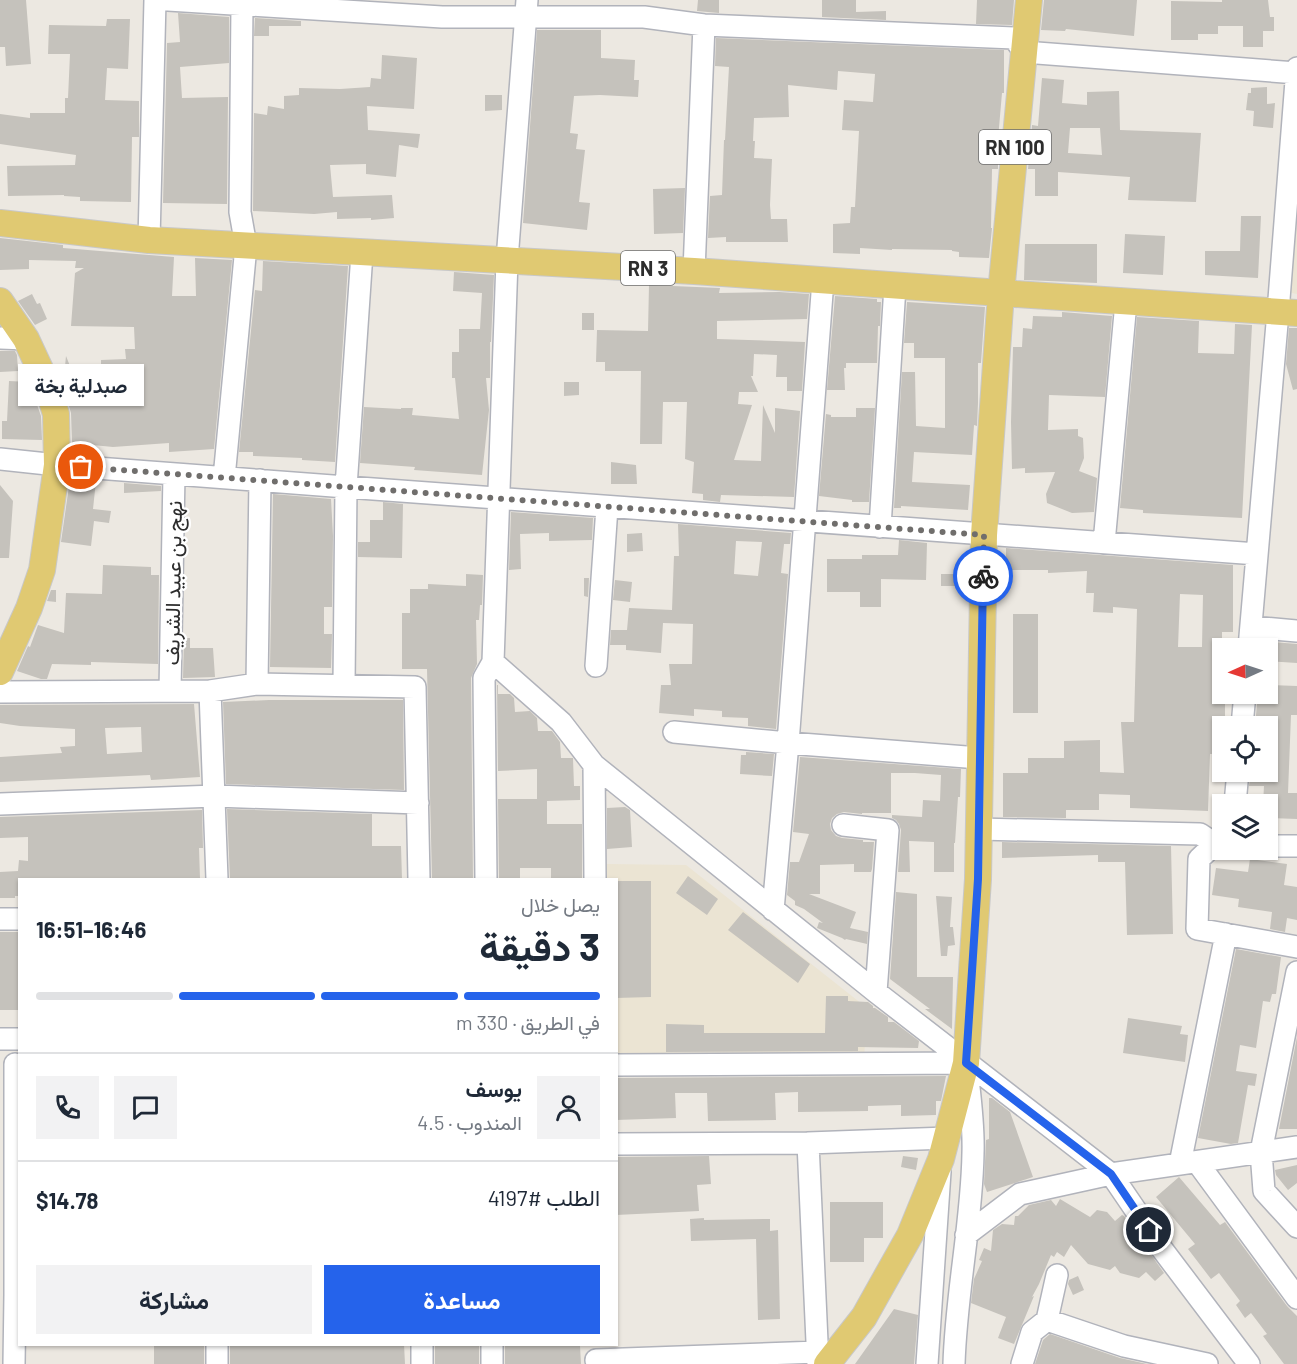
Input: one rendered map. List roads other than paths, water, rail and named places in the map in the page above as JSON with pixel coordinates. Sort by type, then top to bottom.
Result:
[{"type":"main road","name":"RN 100","points":[[821,1360],[864,1317],[910,1235],[944,1148],[966,1063],[978,879],[984,535],[1001,293],[1029,0]]},
{"type":"main road","name":"RN 3","points":[[0,224],[149,240],[694,271],[1288,312]]},
{"type":"main road","points":[[0,301],[26,339],[46,382],[56,414],[57,465],[42,570],[29,608],[0,672]]},
{"type":"street","points":[[149,240],[155,0]]},
{"type":"street","points":[[168,0],[242,5],[526,9],[644,17],[704,25],[1014,38],[1024,52],[1297,73]]},
{"type":"street","points":[[224,478],[246,246],[240,212],[242,5]]},
{"type":"street","points":[[486,878],[484,678],[493,662],[507,260],[526,9]]},
{"type":"street","points":[[694,271],[704,25]]},
{"type":"street","points":[[1297,68],[1288,312],[1257,554],[1250,638],[1297,631]]},
{"type":"street","points":[[344,685],[346,487],[362,253]]},
{"type":"street","points":[[773,910],[823,280]]},
{"type":"street","points":[[880,527],[895,286]]},
{"type":"street","points":[[1104,543],[1126,302]]},
{"type":"street","points":[[0,338],[26,339]]},
{"type":"street","points":[[0,459],[607,507],[1257,554]]},
{"type":"street","name":"نهج بن عبيد الشريف","points":[[170,691],[174,474]]},
{"type":"street","points":[[257,684],[260,480]]},
{"type":"street","points":[[596,666],[607,507]]},
{"type":"street","points":[[493,662],[561,722],[594,765],[876,992],[1111,1174],[1162,1249],[1249,1364]]},
{"type":"street","points":[[0,692],[210,691],[257,684],[415,687],[419,878]]},
{"type":"street","points":[[210,691],[217,878]]},
{"type":"street","points":[[674,732],[979,758]]},
{"type":"street","points":[[594,765],[595,878]]},
{"type":"street","points":[[0,804],[214,796],[418,803]]},
{"type":"street","points":[[843,825],[888,830],[876,992]]},
{"type":"street","points":[[979,829],[1200,834],[1212,838]]},
{"type":"street","points":[[1278,846],[1295,846]]},
{"type":"street","points":[[1212,847],[1199,859],[1197,929],[1297,947]]},
{"type":"street","points":[[0,919],[18,919]]},
{"type":"street","points":[[1226,934],[1188,1163],[1297,1298]]},
{"type":"street","points":[[1297,972],[1261,1152],[1264,1191],[1297,1227]]},
{"type":"street","points":[[0,1039],[18,1039]]},
{"type":"street","points":[[618,1065],[966,1063]]},
{"type":"street","points":[[954,1364],[973,1152],[972,1113],[966,1063]]},
{"type":"street","points":[[12,1064],[14,1364]]},
{"type":"street","points":[[596,1356],[821,1360],[808,1143]]},
{"type":"street","points":[[618,1144],[808,1143],[944,1148],[927,1364]]},
{"type":"street","points":[[966,1235],[1020,1194],[1111,1174],[1297,1147]]},
{"type":"street","points":[[1022,1364],[1032,1332],[1047,1320],[1057,1275]]},
{"type":"street","points":[[1047,1320],[1121,1355],[1207,1364]]},
{"type":"street","points":[[1226,1364],[1232,1341]]},
{"type":"street","points":[[217,1346],[217,1364]]},
{"type":"street","points":[[422,1346],[422,1364]]},
{"type":"street","points":[[492,1346],[492,1364]]},
{"type":"place","name":"صبدلية بخة","points":[[81,467]]}]
